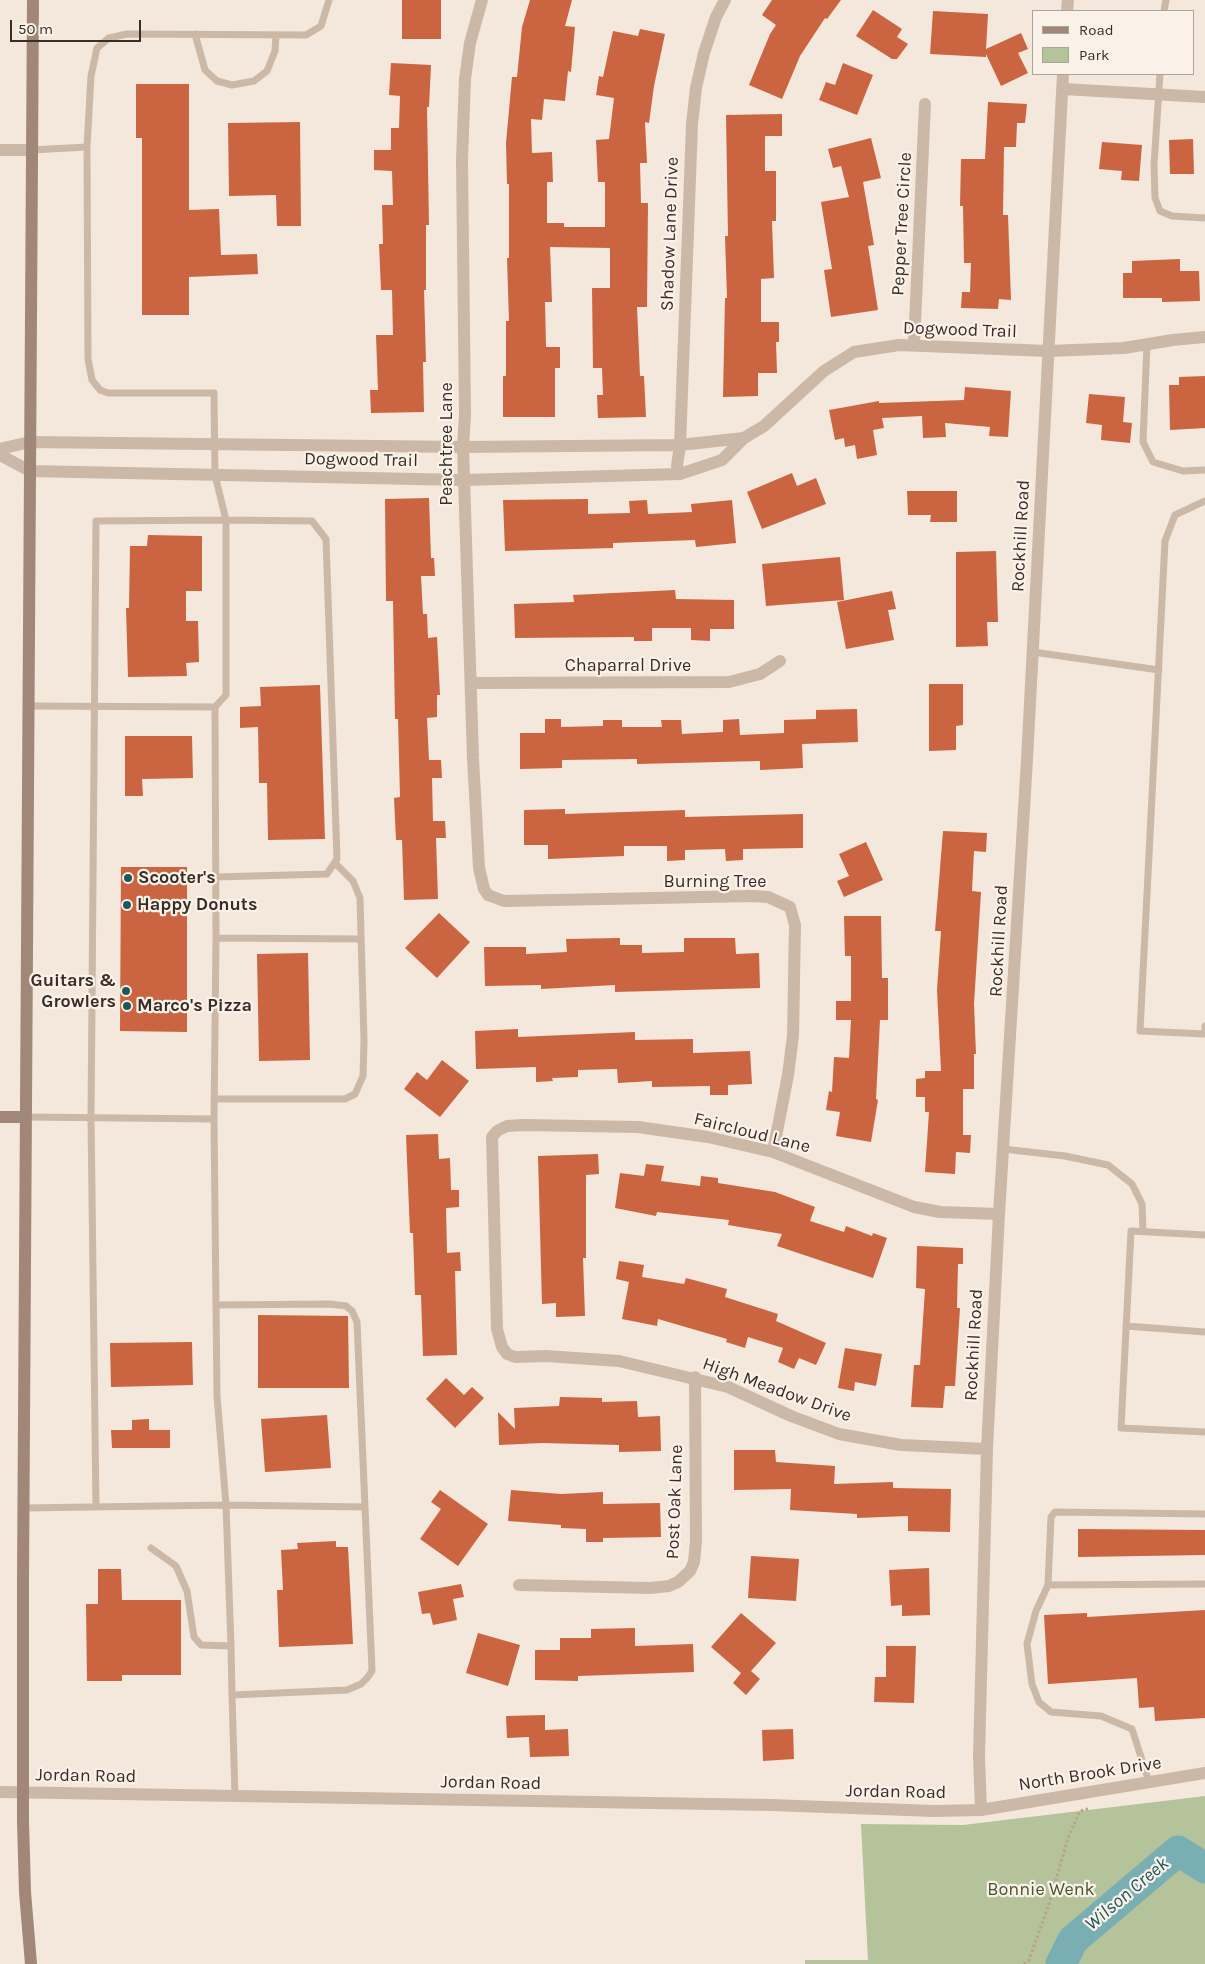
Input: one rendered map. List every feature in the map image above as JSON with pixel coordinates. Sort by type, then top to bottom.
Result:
[{"type":"main road","points":[[31,1964],[25,1892],[24,1508],[32,0]]},
{"type":"main road","points":[[0,1117],[26,1117]]},
{"type":"street","name":"Peachtree Lane","points":[[482,0],[470,44],[465,79],[462,180],[464,480],[479,868],[484,889]]},
{"type":"street","name":"Shadow Lane Drive","points":[[680,474],[677,466],[680,445],[692,124],[696,88],[704,53],[716,17],[725,0]]},
{"type":"street","name":"Rockhill Road","points":[[981,1810],[979,1756],[987,1449],[999,1214],[1033,652],[1063,75]]},
{"type":"street","points":[[1063,89],[1205,97]]},
{"type":"street","name":"Pepper Tree Circle","points":[[914,345],[925,104]]},
{"type":"street","points":[[0,150],[32,150]]},
{"type":"street","name":"Dogwood Trail","points":[[0,455],[30,471],[464,480],[680,474],[722,460],[744,438],[764,426],[824,371],[854,352],[877,347],[914,345],[1048,351],[1124,348],[1205,337]]},
{"type":"street","name":"Dogwood Trail","points":[[0,449],[30,442],[463,447],[680,445],[744,438]]},
{"type":"street","name":"Chaparral Drive","points":[[472,683],[729,682],[760,674],[780,661]]},
{"type":"street","name":"Burning Tree","points":[[484,889],[488,895],[504,901],[753,896],[768,898],[790,907],[795,925],[793,1036],[788,1075],[773,1152]]},
{"type":"street","name":"Faircloud Lane","points":[[492,1137],[497,1131],[507,1126],[638,1128],[708,1136],[773,1152],[914,1207],[940,1212],[999,1214]]},
{"type":"street","name":"High Meadow Drive","points":[[492,1137],[498,1329],[502,1347],[507,1354],[515,1357],[546,1356],[619,1361],[694,1377],[734,1389],[791,1416],[839,1434],[901,1445],[987,1449]]},
{"type":"street","name":"Post Oak Lane","points":[[519,1585],[650,1588],[669,1586],[686,1576],[694,1562],[696,1541],[694,1377]]},
{"type":"street","name":"North Brook Drive","points":[[981,1810],[1205,1773]]},
{"type":"street","name":"Jordan Road","points":[[0,1792],[762,1805],[934,1811],[981,1810]]},
{"type":"lane","points":[[235,1796],[226,1505],[217,1396],[214,1119],[216,938],[215,707],[226,695],[226,520],[216,475],[214,393],[108,393],[100,390],[92,380],[88,359],[87,147],[91,76],[98,48],[109,38],[127,34],[306,35],[321,26],[330,0]]},
{"type":"lane","points":[[195,34],[205,70],[217,81],[232,85],[254,81],[268,71],[275,51],[276,35]]},
{"type":"lane","points":[[1160,75],[1154,165],[1155,198],[1160,211],[1172,216],[1205,218]]},
{"type":"lane","points":[[32,150],[87,147]]},
{"type":"lane","points":[[1147,344],[1143,442],[1153,462],[1184,471],[1205,470]]},
{"type":"lane","points":[[1205,501],[1175,514],[1165,541],[1140,1031],[1205,1034],[1205,1026]]},
{"type":"lane","points":[[96,1507],[91,1118],[96,521],[312,521],[326,539],[338,859],[327,874],[216,877]]},
{"type":"lane","points":[[1033,652],[1159,670]]},
{"type":"lane","points":[[28,706],[215,707]]},
{"type":"lane","points":[[214,1099],[345,1099],[355,1094],[363,1068],[360,898],[353,881],[335,863]]},
{"type":"lane","points":[[216,938],[361,939]]},
{"type":"lane","points":[[26,1117],[214,1119]]},
{"type":"lane","points":[[1003,1150],[1065,1156],[1108,1165],[1132,1184],[1142,1204],[1143,1231]]},
{"type":"lane","points":[[1205,1235],[1131,1231],[1120,1428],[1205,1432]]},
{"type":"lane","points":[[216,1305],[330,1304],[346,1306],[352,1310],[357,1322],[372,1671],[361,1684],[347,1690],[232,1695]]},
{"type":"lane","points":[[1126,1326],[1205,1332]]},
{"type":"lane","points":[[24,1508],[226,1505],[365,1507]]},
{"type":"lane","points":[[1149,1782],[1132,1729],[1101,1716],[1051,1712],[1039,1702],[1032,1684],[1027,1644],[1036,1611],[1048,1585],[1051,1518],[1055,1512],[1205,1514]]},
{"type":"lane","points":[[151,1548],[176,1566],[187,1591],[194,1637],[201,1645],[231,1646]]},
{"type":"lane","points":[[1048,1585],[1205,1584]]},
{"type":"path","points":[[1024,1964],[1029,1960],[1048,1907],[1069,1835],[1080,1811],[1095,1806]]},
{"type":"green space","name":"Bonnie Wenk","points":[[1205,1796],[1205,1964],[805,1964],[805,1960],[868,1960],[861,1824],[963,1825]]},
{"type":"building","points":[[402,0],[441,0],[441,39],[402,39]]},
{"type":"building","points":[[530,0],[572,0],[565,26],[575,27],[571,72],[568,71],[565,101],[544,99],[542,120],[531,119],[532,153],[552,152],[553,182],[547,182],[547,223],[564,223],[564,227],[605,227],[605,182],[598,182],[596,140],[609,139],[614,98],[596,95],[599,76],[603,77],[613,31],[638,36],[640,29],[665,34],[654,86],[649,123],[645,122],[647,163],[640,163],[641,203],[648,203],[647,307],[637,307],[640,376],[644,376],[646,417],[598,418],[597,395],[603,395],[602,368],[593,368],[592,288],[610,288],[610,248],[550,247],[552,302],[545,302],[546,347],[560,347],[560,368],[555,368],[555,417],[503,417],[503,376],[506,376],[506,321],[509,321],[507,258],[509,258],[509,184],[507,184],[506,143],[512,77],[517,77],[522,27]]},
{"type":"building","points":[[772,0],[841,0],[827,19],[825,18],[800,56],[782,99],[749,85],[770,34],[776,25],[762,15]]},
{"type":"building","points":[[873,10],[902,29],[897,37],[908,44],[897,59],[892,59],[856,36]]},
{"type":"building","points":[[933,11],[988,14],[986,49],[1021,33],[1028,49],[1018,53],[1028,73],[1001,86],[986,54],[986,57],[930,54]]},
{"type":"building","points":[[391,63],[431,65],[429,107],[427,107],[429,225],[426,225],[426,290],[424,290],[426,362],[423,362],[424,412],[371,413],[370,390],[378,390],[376,335],[393,335],[392,290],[381,290],[379,244],[383,244],[382,205],[393,205],[392,171],[374,170],[374,150],[391,150],[391,128],[399,128],[400,96],[389,95]]},
{"type":"building","points":[[843,63],[873,75],[857,115],[819,100],[826,82],[835,85]]},
{"type":"building","points":[[136,84],[189,84],[189,210],[219,209],[221,255],[257,254],[258,274],[189,277],[189,315],[142,315],[142,138],[136,138]]},
{"type":"building","points":[[988,102],[1027,104],[1025,123],[1017,123],[1016,147],[1004,147],[1003,215],[1008,215],[1011,300],[999,299],[998,309],[961,308],[962,292],[970,292],[971,263],[964,263],[963,206],[960,206],[961,159],[985,159]]},
{"type":"building","points":[[782,114],[782,136],[765,136],[765,171],[776,171],[776,221],[772,221],[774,278],[761,279],[761,322],[779,322],[779,342],[776,342],[777,373],[758,373],[758,396],[723,397],[725,298],[727,298],[725,236],[728,236],[726,115]]},
{"type":"building","points":[[300,122],[301,226],[277,226],[276,195],[229,196],[228,123]]},
{"type":"building","points":[[871,138],[881,178],[863,182],[874,245],[868,246],[878,310],[831,317],[824,270],[832,269],[821,202],[849,197],[841,166],[833,168],[828,149]]},
{"type":"building","points":[[1193,139],[1194,174],[1170,174],[1169,140]]},
{"type":"building","points":[[1102,142],[1142,145],[1139,181],[1121,180],[1122,171],[1099,169]]},
{"type":"building","points":[[1180,259],[1180,271],[1199,271],[1200,301],[1162,302],[1162,298],[1123,298],[1123,273],[1132,273],[1132,261]]},
{"type":"building","points":[[1205,376],[1205,428],[1170,430],[1169,385],[1179,385],[1179,377]]},
{"type":"building","points":[[965,387],[1011,391],[1008,437],[989,436],[990,427],[945,423],[946,437],[923,438],[922,416],[882,418],[884,428],[873,430],[877,455],[857,459],[855,445],[845,447],[844,438],[835,440],[829,410],[879,401],[879,403],[964,400]]},
{"type":"building","points":[[1089,394],[1125,397],[1123,422],[1132,423],[1130,443],[1101,440],[1102,425],[1086,423]]},
{"type":"building","points":[[792,473],[797,486],[816,478],[826,504],[762,529],[747,492]]},
{"type":"building","points":[[907,491],[957,491],[957,522],[930,522],[931,515],[908,515]]},
{"type":"building","points":[[429,498],[431,558],[434,558],[435,576],[421,576],[423,614],[427,614],[428,638],[437,637],[440,695],[437,695],[437,717],[427,718],[429,760],[441,760],[442,778],[432,778],[433,821],[445,821],[446,838],[436,838],[438,899],[404,900],[402,840],[396,840],[394,798],[400,797],[398,719],[395,719],[393,601],[386,601],[385,499]]},
{"type":"building","points":[[588,499],[588,514],[630,513],[629,501],[647,500],[648,514],[692,512],[691,504],[732,500],[736,543],[696,547],[695,540],[613,543],[613,548],[505,551],[503,500]]},
{"type":"building","points":[[148,535],[202,536],[202,591],[186,591],[186,621],[198,621],[199,662],[186,663],[187,676],[128,677],[126,608],[129,608],[130,546],[147,546]]},
{"type":"building","points":[[996,551],[998,622],[987,622],[988,646],[956,647],[956,552]]},
{"type":"building","points":[[840,557],[844,600],[766,606],[762,564]]},
{"type":"building","points":[[675,590],[676,599],[734,600],[734,629],[710,629],[710,641],[691,640],[691,628],[652,628],[652,641],[634,641],[634,637],[515,638],[514,604],[574,602],[573,595]]},
{"type":"building","points":[[892,591],[896,609],[888,610],[894,640],[846,649],[837,602]]},
{"type":"building","points":[[929,684],[963,684],[963,725],[956,726],[956,750],[929,751]]},
{"type":"building","points":[[320,685],[325,839],[268,840],[267,783],[259,783],[258,727],[240,728],[240,707],[261,706],[260,687]]},
{"type":"building","points":[[857,709],[858,742],[802,744],[803,768],[760,770],[760,761],[637,764],[637,759],[562,760],[562,768],[520,769],[520,733],[545,733],[545,719],[561,719],[561,727],[603,726],[603,720],[622,720],[622,727],[662,727],[661,720],[681,720],[682,734],[723,732],[723,720],[739,719],[740,735],[784,733],[784,720],[816,719],[816,710]]},
{"type":"building","points":[[125,736],[192,736],[193,778],[142,779],[143,796],[125,796]]},
{"type":"building","points":[[565,809],[565,814],[685,810],[685,817],[803,814],[803,848],[743,849],[743,860],[726,861],[725,849],[685,850],[685,860],[667,861],[667,846],[624,846],[624,856],[548,859],[548,845],[524,845],[524,810]]},
{"type":"building","points":[[943,831],[987,833],[986,852],[974,851],[972,891],[981,892],[974,1004],[976,1054],[974,1054],[974,1089],[963,1089],[963,1135],[971,1135],[970,1153],[956,1152],[955,1174],[925,1172],[929,1112],[925,1112],[925,1097],[916,1097],[916,1079],[925,1078],[925,1071],[941,1071],[937,990],[941,931],[935,931]]},
{"type":"building","points":[[866,842],[883,880],[844,897],[837,881],[849,876],[839,854]]},
{"type":"building","points":[[121,867],[187,867],[187,1032],[120,1031]]},
{"type":"building","points":[[439,913],[470,942],[437,978],[405,948]]},
{"type":"building","points":[[844,916],[881,916],[882,978],[888,978],[888,1020],[880,1020],[876,1099],[878,1100],[871,1142],[836,1136],[840,1112],[826,1110],[829,1091],[832,1092],[834,1057],[849,1058],[851,1020],[836,1020],[836,1001],[851,1001],[851,956],[845,956]]},
{"type":"building","points":[[620,938],[620,945],[642,945],[642,953],[684,952],[684,938],[735,938],[736,954],[759,953],[760,988],[615,992],[615,985],[541,989],[541,985],[485,986],[484,947],[526,947],[526,954],[567,952],[566,939]]},
{"type":"building","points":[[308,953],[310,1060],[259,1061],[257,954]]},
{"type":"building","points":[[518,1029],[518,1037],[635,1032],[635,1040],[693,1039],[693,1053],[750,1051],[752,1084],[728,1085],[728,1095],[710,1095],[710,1086],[652,1087],[652,1081],[618,1083],[617,1069],[578,1070],[578,1077],[552,1078],[553,1081],[536,1082],[536,1067],[476,1069],[475,1031]]},
{"type":"building","points":[[442,1060],[469,1081],[440,1117],[404,1089],[417,1072],[427,1080]]},
{"type":"building","points":[[438,1134],[439,1159],[450,1158],[451,1190],[459,1190],[459,1207],[446,1208],[447,1253],[460,1252],[461,1271],[455,1271],[457,1355],[423,1356],[421,1295],[415,1295],[413,1233],[410,1233],[406,1135]]},
{"type":"building","points":[[598,1154],[599,1174],[586,1175],[586,1258],[583,1258],[585,1316],[556,1317],[556,1303],[542,1304],[538,1156]]},
{"type":"building","points":[[646,1164],[664,1166],[661,1181],[700,1186],[701,1176],[718,1178],[718,1183],[775,1192],[815,1207],[810,1221],[844,1232],[846,1226],[872,1236],[873,1233],[887,1238],[873,1278],[777,1246],[782,1234],[728,1225],[729,1220],[657,1212],[656,1216],[615,1208],[620,1173],[644,1176]]},
{"type":"building","points":[[917,1246],[963,1248],[963,1264],[958,1264],[957,1308],[960,1308],[955,1386],[945,1386],[943,1408],[911,1407],[914,1365],[920,1365],[925,1289],[916,1288]]},
{"type":"building","points":[[619,1261],[644,1265],[642,1277],[684,1284],[686,1278],[727,1289],[725,1297],[778,1314],[776,1321],[826,1343],[816,1365],[799,1358],[794,1369],[778,1362],[783,1348],[748,1337],[745,1348],[726,1342],[727,1339],[658,1319],[657,1326],[622,1319],[629,1282],[616,1279]]},
{"type":"building","points":[[258,1315],[348,1316],[349,1388],[258,1388]]},
{"type":"building","points":[[192,1342],[193,1385],[111,1387],[110,1343]]},
{"type":"building","points":[[845,1348],[882,1354],[876,1386],[855,1382],[854,1391],[838,1388]]},
{"type":"building","points":[[446,1378],[464,1395],[472,1387],[484,1398],[455,1428],[426,1399]]},
{"type":"building","points":[[560,1397],[602,1398],[602,1402],[637,1401],[638,1417],[660,1416],[661,1451],[619,1452],[619,1445],[542,1443],[499,1445],[498,1412],[515,1429],[514,1408],[559,1406]]},
{"type":"building","points":[[327,1415],[331,1468],[265,1472],[261,1419]]},
{"type":"building","points":[[149,1419],[149,1430],[170,1430],[170,1448],[112,1448],[111,1430],[132,1430],[132,1420]]},
{"type":"building","points":[[734,1450],[775,1450],[776,1462],[835,1466],[834,1484],[893,1482],[893,1488],[951,1489],[950,1532],[908,1531],[908,1516],[857,1518],[857,1514],[790,1510],[791,1489],[734,1490]]},
{"type":"building","points":[[440,1490],[488,1524],[458,1566],[420,1539],[441,1509],[431,1502]]},
{"type":"building","points":[[511,1490],[561,1494],[603,1492],[603,1504],[660,1503],[661,1537],[603,1538],[603,1542],[586,1542],[586,1529],[561,1528],[561,1525],[508,1521]]},
{"type":"building","points":[[1078,1529],[1205,1530],[1205,1555],[1078,1557]]},
{"type":"building","points":[[336,1541],[336,1547],[348,1547],[353,1644],[279,1647],[277,1590],[283,1590],[281,1550],[298,1549],[297,1543]]},
{"type":"building","points":[[751,1556],[799,1559],[796,1601],[748,1598]]},
{"type":"building","points":[[929,1568],[930,1615],[902,1616],[902,1605],[891,1606],[889,1570]]},
{"type":"building","points":[[98,1569],[121,1569],[122,1600],[181,1600],[181,1675],[122,1675],[122,1681],[87,1681],[86,1604],[98,1604]]},
{"type":"building","points":[[461,1584],[464,1597],[453,1599],[457,1620],[433,1625],[430,1613],[422,1614],[418,1592]]},
{"type":"building","points":[[1205,1610],[1205,1718],[1155,1721],[1154,1707],[1139,1708],[1137,1678],[1048,1684],[1044,1615],[1087,1613],[1087,1617]]},
{"type":"building","points":[[741,1613],[776,1643],[751,1671],[760,1679],[746,1695],[733,1683],[741,1673],[711,1647]]},
{"type":"building","points":[[635,1628],[635,1646],[693,1644],[694,1672],[578,1676],[578,1681],[535,1680],[535,1650],[560,1650],[560,1638],[591,1638],[591,1629]]},
{"type":"building","points":[[478,1633],[520,1645],[508,1686],[466,1673]]},
{"type":"building","points":[[886,1646],[916,1646],[914,1703],[874,1702],[875,1677],[886,1677]]},
{"type":"building","points":[[545,1715],[545,1730],[568,1729],[569,1756],[530,1757],[529,1737],[507,1738],[506,1716]]},
{"type":"building","points":[[793,1729],[794,1759],[763,1761],[762,1730]]},
{"type":"waterway","name":"Wilson Creek","points":[[1061,1964],[1073,1940],[1178,1851],[1205,1868]]},
{"type":"place","name":"Scooter's","points":[[128,878]]},
{"type":"place","name":"Happy Donuts","points":[[127,905]]},
{"type":"place","name":"Guitars & Growlers","points":[[126,991]]},
{"type":"place","name":"Marco's Pizza","points":[[127,1006]]}]
